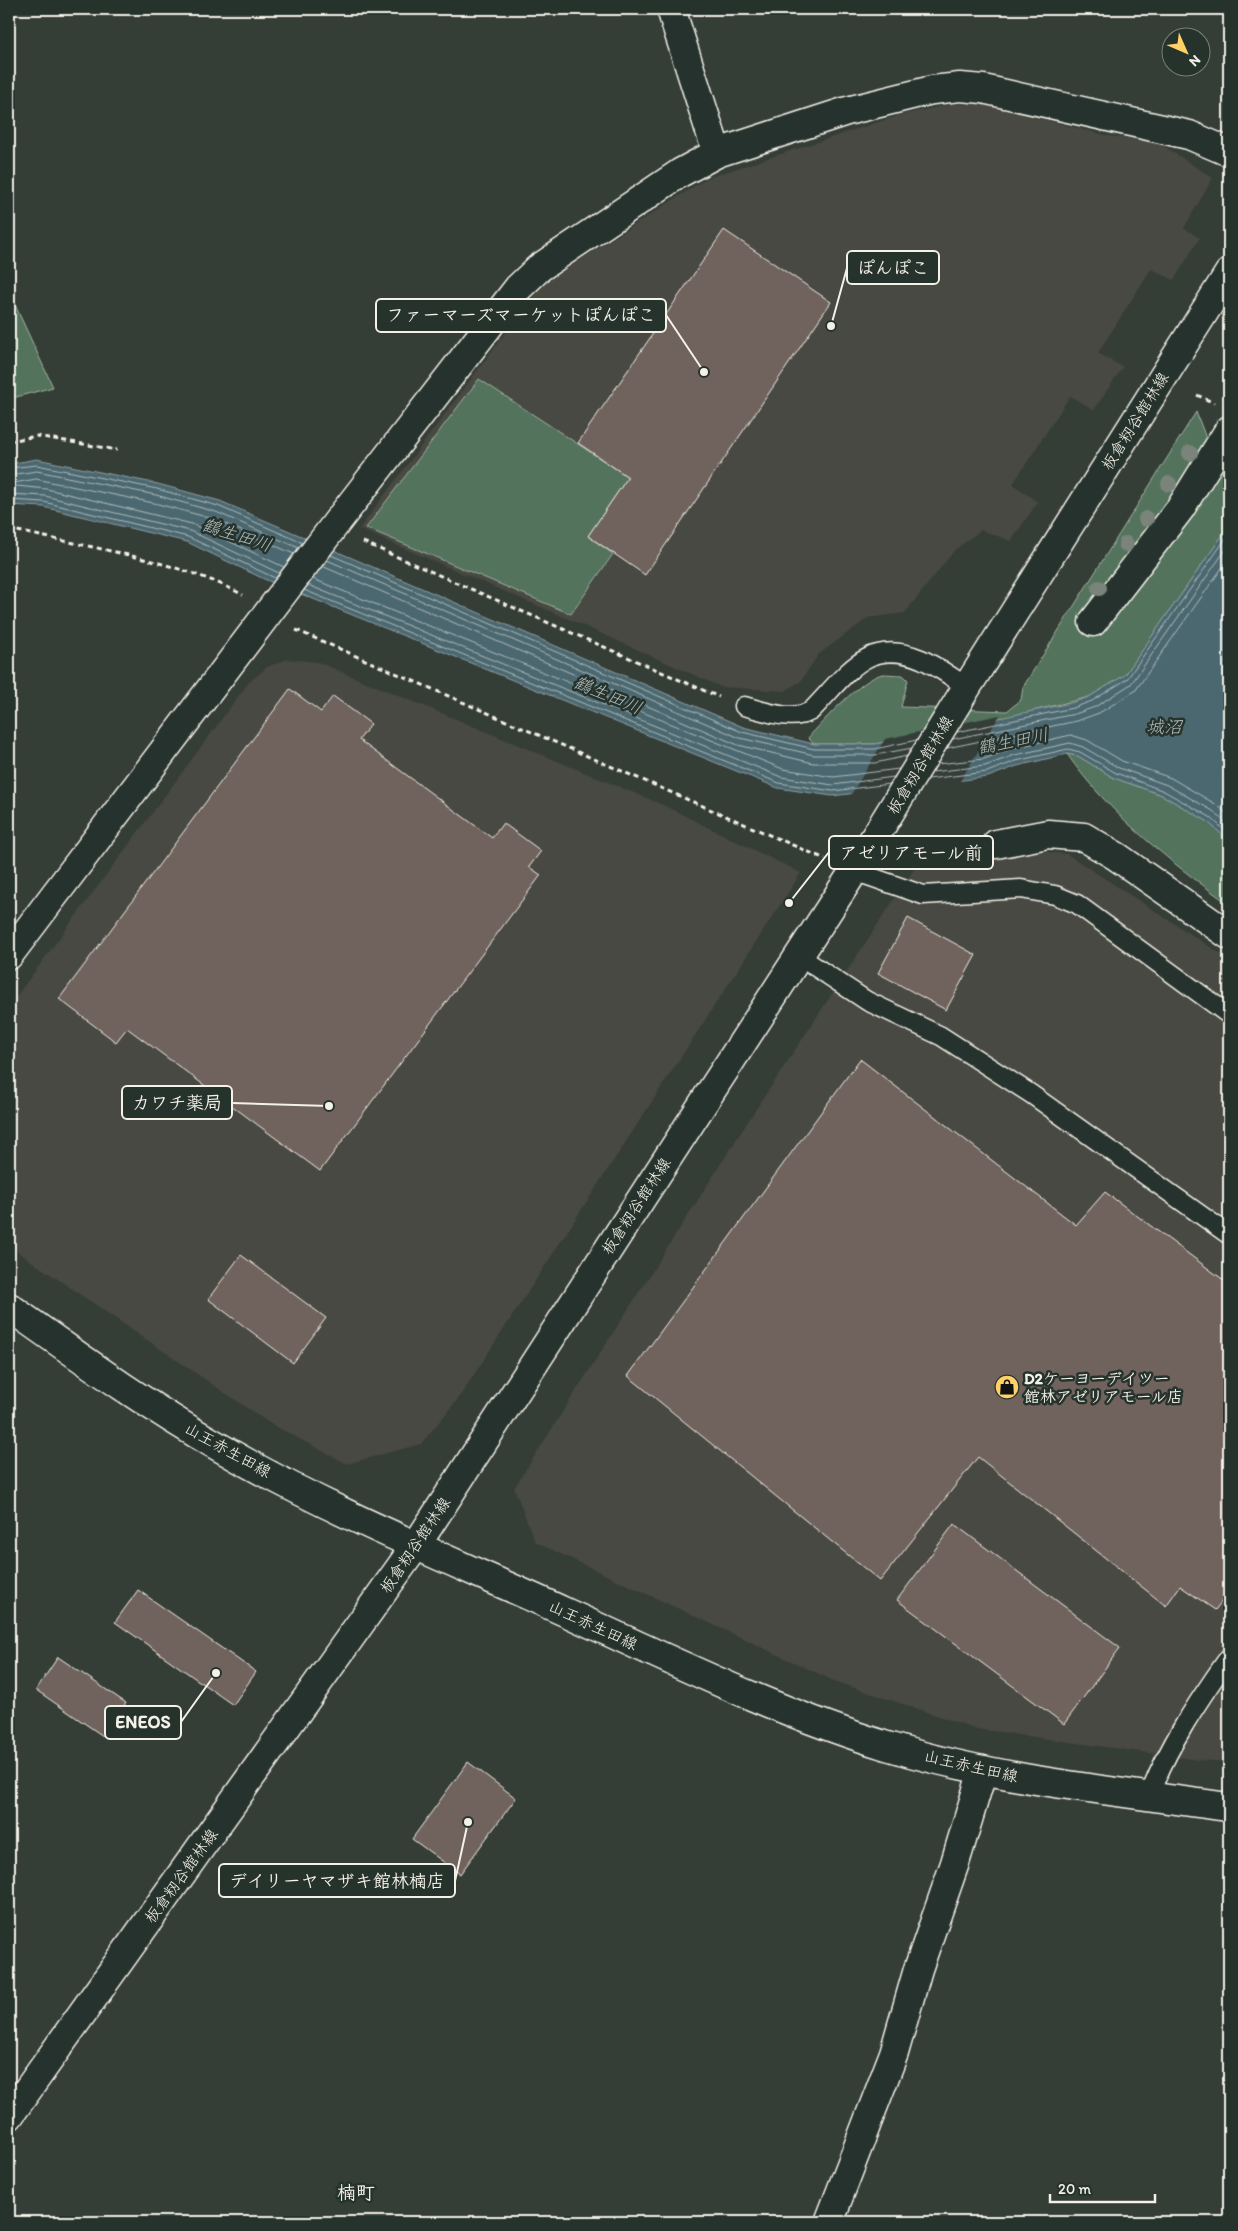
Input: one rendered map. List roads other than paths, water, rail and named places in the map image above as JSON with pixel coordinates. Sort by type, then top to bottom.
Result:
[{"type":"main road","points":[[671,9],[717,153]]},
{"type":"main road","points":[[9,955],[274,605],[518,288],[539,268],[680,173],[717,153],[847,111],[932,90],[960,87],[983,89],[1189,135],[1229,152]]},
{"type":"main road","name":"板倉籾谷館林線","points":[[9,2116],[417,1544],[854,871],[963,694],[1229,273]]},
{"type":"main road","points":[[1092,622],[1180,509],[1229,430]]},
{"type":"main road","points":[[996,844],[1048,834],[1084,838],[1116,856],[1229,935]]},
{"type":"main road","name":"山王赤生田線","points":[[9,1307],[148,1404],[222,1449],[304,1492],[709,1678],[798,1715],[888,1746],[982,1770],[1045,1782],[1229,1807]]},
{"type":"main road","points":[[829,2222],[894,2053],[918,1969],[955,1863],[982,1770]]},
{"type":"lane","points":[[744,706],[787,716],[802,716],[811,711],[858,664],[870,656],[889,650],[922,659],[963,694]]},
{"type":"lane","points":[[854,871],[923,895],[1021,889],[1055,894],[1077,904],[1229,1015]]},
{"type":"lane","points":[[799,956],[868,1001],[941,1036],[1031,1094],[1229,1236]]},
{"type":"lane","points":[[1149,1796],[1160,1768],[1174,1742],[1229,1657]]},
{"type":"water","points":[[37,459],[158,484],[220,501],[743,727],[814,744],[875,744],[1071,703],[1089,697],[1125,675],[1229,526],[1229,841],[1207,821],[1162,795],[1114,778],[1078,756],[1067,754],[1017,766],[988,777],[832,796],[778,788],[264,579],[187,542],[43,507],[9,505],[9,464]]},
{"type":"place","name":"ぽんぽこ","points":[[831,326]]},
{"type":"place","name":"ファーマーズマーケットぽんぽこ","points":[[704,372]]},
{"type":"place","name":"アゼリアモール前","points":[[789,903]]},
{"type":"place","name":"カワチ薬局","points":[[329,1106]]},
{"type":"place","name":"D2ケーヨーデイツー 館林アゼリアモール店","points":[[1007,1387]]},
{"type":"place","name":"ENEOS","points":[[216,1673]]},
{"type":"place","name":"デイリーヤマザキ館林楠店","points":[[468,1822]]},
{"type":"district","name":"楠町","points":[[356,2192]]},
{"type":"water label","name":"鶴生田川","points":[[237,535]]},
{"type":"water label","name":"鶴生田川","points":[[608,695]]},
{"type":"water label","name":"城沼","points":[[1164,727]]},
{"type":"water label","name":"鶴生田川","points":[[1013,741]]}]
